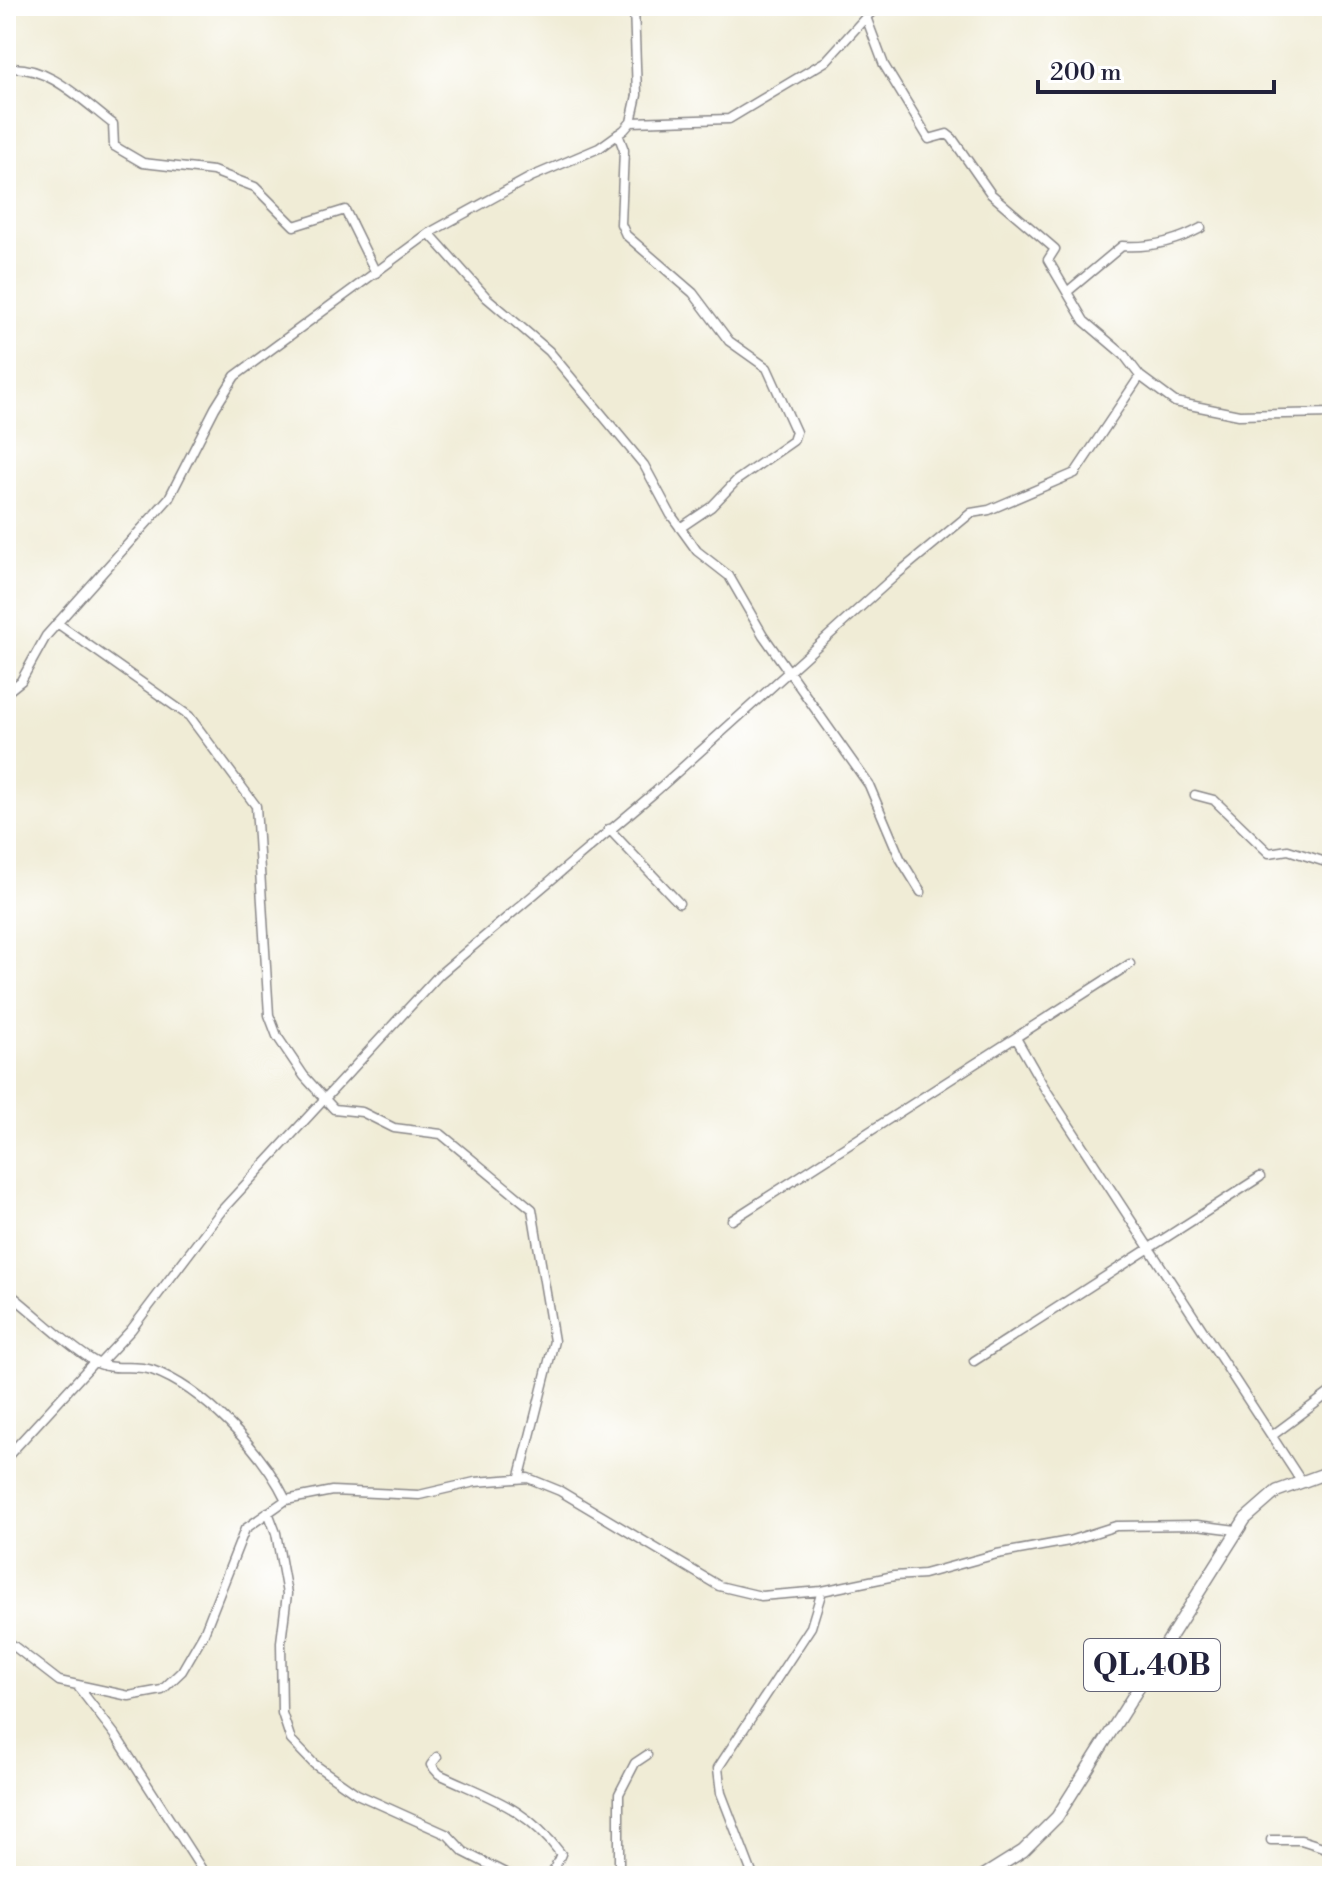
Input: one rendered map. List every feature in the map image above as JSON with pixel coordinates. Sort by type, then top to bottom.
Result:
[{"type":"highway","name":"QL.40B","points":[[984,1876],[1023,1851],[1057,1817],[1236,1530],[1277,1491],[1332,1471]]},
{"type":"street","points":[[6,693],[21,681],[41,642],[169,498],[235,376],[429,233],[531,177],[599,148],[631,122],[637,85],[634,6]]},
{"type":"street","points":[[631,122],[729,119],[826,61],[879,6]]},
{"type":"street","points":[[866,17],[884,65],[929,139],[947,134],[952,138],[991,194],[1055,249],[1048,260],[1084,321],[1124,355],[1140,376],[1181,406],[1239,415],[1332,413]]},
{"type":"street","points":[[6,69],[32,68],[66,89],[113,124],[114,146],[134,159],[213,171],[255,187],[294,226],[345,210],[376,273]]},
{"type":"street","points":[[618,134],[624,150],[621,224],[626,235],[693,293],[729,341],[767,368],[796,432],[793,441],[737,480],[711,507],[680,528]]},
{"type":"street","points":[[1067,292],[1122,246],[1140,249],[1152,242],[1171,243],[1201,228]]},
{"type":"street","points":[[429,233],[487,298],[536,337],[557,360],[644,465],[680,528],[697,551],[729,576],[869,785],[900,858],[921,892]]},
{"type":"street","points":[[6,1458],[131,1330],[222,1210],[440,974],[971,513],[989,510],[1075,473],[1140,376]]},
{"type":"street","points":[[57,623],[189,716],[256,806],[269,1015],[277,1036],[322,1100],[338,1111],[362,1112],[394,1128],[441,1134],[532,1209],[554,1341],[520,1476]]},
{"type":"street","points":[[1195,795],[1214,800],[1269,853],[1288,850],[1332,864]]},
{"type":"street","points":[[609,829],[679,903]]},
{"type":"street","points":[[732,1220],[1130,964]]},
{"type":"street","points":[[1016,1038],[1044,1087],[1301,1481]]},
{"type":"street","points":[[974,1361],[1260,1177]]},
{"type":"street","points":[[6,1291],[97,1363],[116,1369],[151,1369],[205,1403],[264,1462],[286,1500]]},
{"type":"street","points":[[1273,1435],[1332,1391]]},
{"type":"street","points":[[6,1640],[51,1676],[79,1687],[129,1696],[168,1686],[182,1671],[204,1633],[241,1537],[286,1500],[351,1490],[429,1494],[520,1476],[560,1491],[730,1591],[761,1596],[822,1591],[894,1576],[924,1574],[997,1554],[1069,1541],[1116,1526],[1197,1525],[1236,1530]]},
{"type":"street","points":[[268,1512],[276,1533],[287,1594],[281,1684],[284,1727],[291,1740],[314,1764],[357,1794],[448,1835],[464,1852],[511,1876]]},
{"type":"street","points":[[753,1876],[721,1793],[718,1768],[811,1627],[822,1591]]},
{"type":"street","points":[[79,1687],[116,1736],[206,1876]]},
{"type":"street","points":[[615,1876],[619,1866],[619,1794],[635,1763],[647,1755]]},
{"type":"street","points":[[437,1757],[431,1765],[439,1774],[521,1811],[538,1828],[561,1854],[551,1876]]},
{"type":"street","points":[[1271,1840],[1301,1840],[1332,1850]]}]
